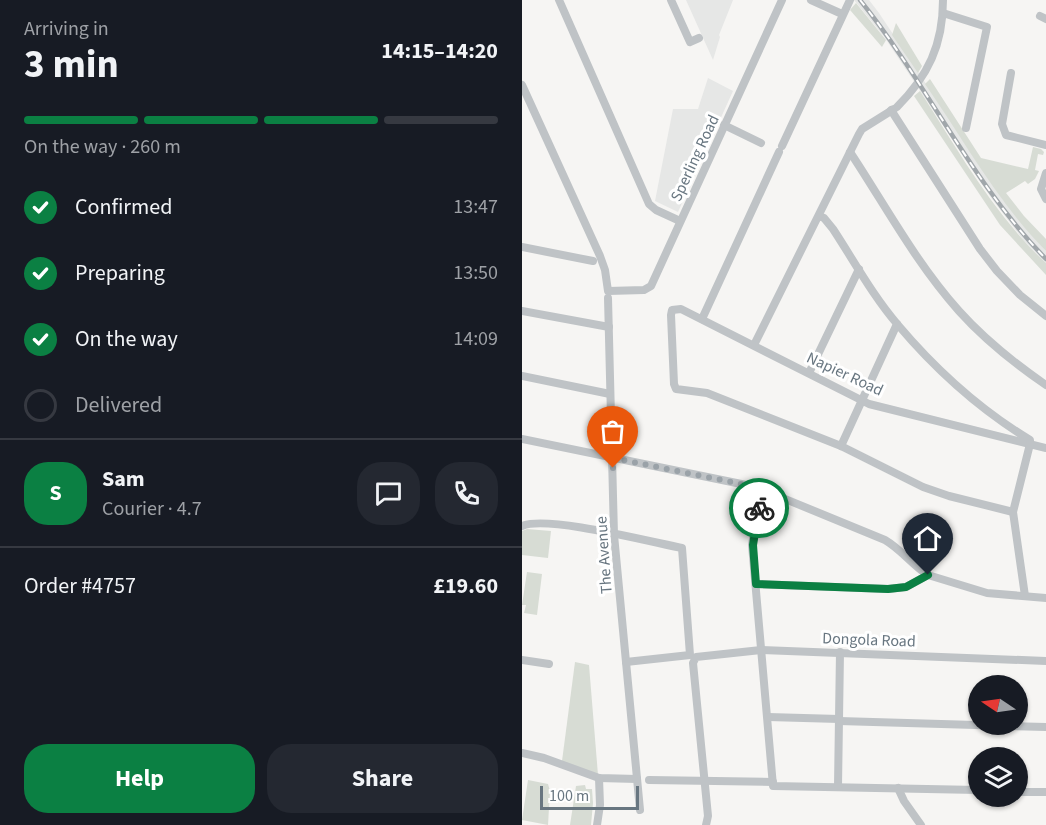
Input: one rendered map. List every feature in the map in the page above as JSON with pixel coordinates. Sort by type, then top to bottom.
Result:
[{"type":"street","points":[[559,0],[649,204],[656,210],[680,221]]},
{"type":"street","points":[[671,0],[690,42],[699,38]]},
{"type":"street","name":"Sperling Road","points":[[608,294],[644,290],[651,286],[680,221],[727,127],[782,0]]},
{"type":"street","points":[[811,0],[842,15]]},
{"type":"street","points":[[702,319],[850,0]]},
{"type":"street","points":[[754,345],[862,129],[894,109],[915,88],[926,71],[940,34],[943,0]]},
{"type":"street","points":[[943,13],[987,27],[966,128]]},
{"type":"street","points":[[1011,73],[1002,124],[1006,135],[1046,145]]},
{"type":"street","name":"The Avenue","points":[[522,85],[597,261],[605,270],[608,294],[614,535],[640,810]]},
{"type":"street","points":[[894,109],[981,249],[1011,286],[1046,316]]},
{"type":"street","points":[[727,127],[761,143]]},
{"type":"street","points":[[850,152],[924,266],[953,304],[1003,354],[1046,385]]},
{"type":"street","points":[[1046,173],[1045,184],[1041,186],[1041,192],[1046,199]]},
{"type":"street","points":[[819,216],[828,222],[897,324],[959,389],[1030,440],[1013,512],[1024,596]]},
{"type":"street","points":[[522,247],[597,261]]},
{"type":"street","points":[[809,373],[859,269]]},
{"type":"street","name":"Napier Road","points":[[841,446],[707,393],[676,389],[672,310],[677,308],[702,319],[863,401],[1046,448]]},
{"type":"street","points":[[522,311],[609,327]]},
{"type":"street","points":[[897,324],[841,446],[923,487],[1013,512]]},
{"type":"street","points":[[522,376],[610,394]]},
{"type":"street","points":[[1005,438],[1009,427]]},
{"type":"street","points":[[522,439],[764,490],[885,540],[894,545],[928,575],[987,592],[1046,598]]},
{"type":"street","points":[[764,490],[756,520],[753,545],[773,784]]},
{"type":"street","points":[[522,526],[530,523],[545,523],[682,548],[708,816],[706,825]]},
{"type":"street","points":[[756,584],[888,589],[906,587],[928,575]]},
{"type":"street","name":"Dongola Road","points":[[626,662],[761,650],[1046,661]]},
{"type":"street","points":[[838,786],[840,652]]},
{"type":"street","points":[[522,660],[549,664]]},
{"type":"street","points":[[768,717],[1046,727]]},
{"type":"street","points":[[522,753],[544,758],[599,778],[637,779]]},
{"type":"street","points":[[597,825],[600,805],[599,778]]},
{"type":"street","points":[[649,780],[968,790]]},
{"type":"street","points":[[898,788],[921,825]]},
{"type":"street","points":[[1028,792],[1046,792]]},
{"type":"shaded area","points":[[686,0],[733,0],[719,35],[713,60]]},
{"type":"shaded area","points":[[854,0],[869,0],[879,13],[1003,200],[1046,251],[1046,263],[1024,241],[992,199],[885,38]]},
{"type":"shaded area","points":[[856,3],[886,40],[882,47],[850,10]]},
{"type":"shaded area","points":[[896,23],[922,66],[918,73],[892,35]]},
{"type":"shaded area","points":[[708,78],[733,91],[678,212],[655,201],[673,109],[698,109]]},
{"type":"shaded area","points":[[930,79],[981,158],[1028,169],[1033,147],[1044,152],[1043,155],[1038,154],[1035,170],[1039,171],[1035,179],[1028,184],[1025,181],[1006,193],[1046,239],[1046,251],[996,191],[925,84]]},
{"type":"shaded area","points":[[920,91],[993,203],[1046,263],[1046,275],[1000,225],[914,96]]},
{"type":"shaded area","points":[[527,529],[551,531],[548,558],[522,555],[522,531]]},
{"type":"shaded area","points":[[527,572],[542,574],[537,615],[524,613],[526,605],[522,605]]},
{"type":"shaded area","points":[[575,662],[589,665],[598,775],[562,761]]},
{"type":"shaded area","points":[[528,780],[548,784],[550,791],[548,825],[522,820]]},
{"type":"shaded area","points":[[585,785],[586,789],[592,789],[591,825],[570,825],[576,786]]},
{"type":"railway","points":[[860,0],[907,65],[995,198],[1046,259]]},
{"type":"way so far","points":[[613,468],[613,458],[756,487],[764,490],[759,508]]},
{"type":"route","points":[[759,508],[753,545],[756,584],[888,589],[906,587],[928,575]]}]
